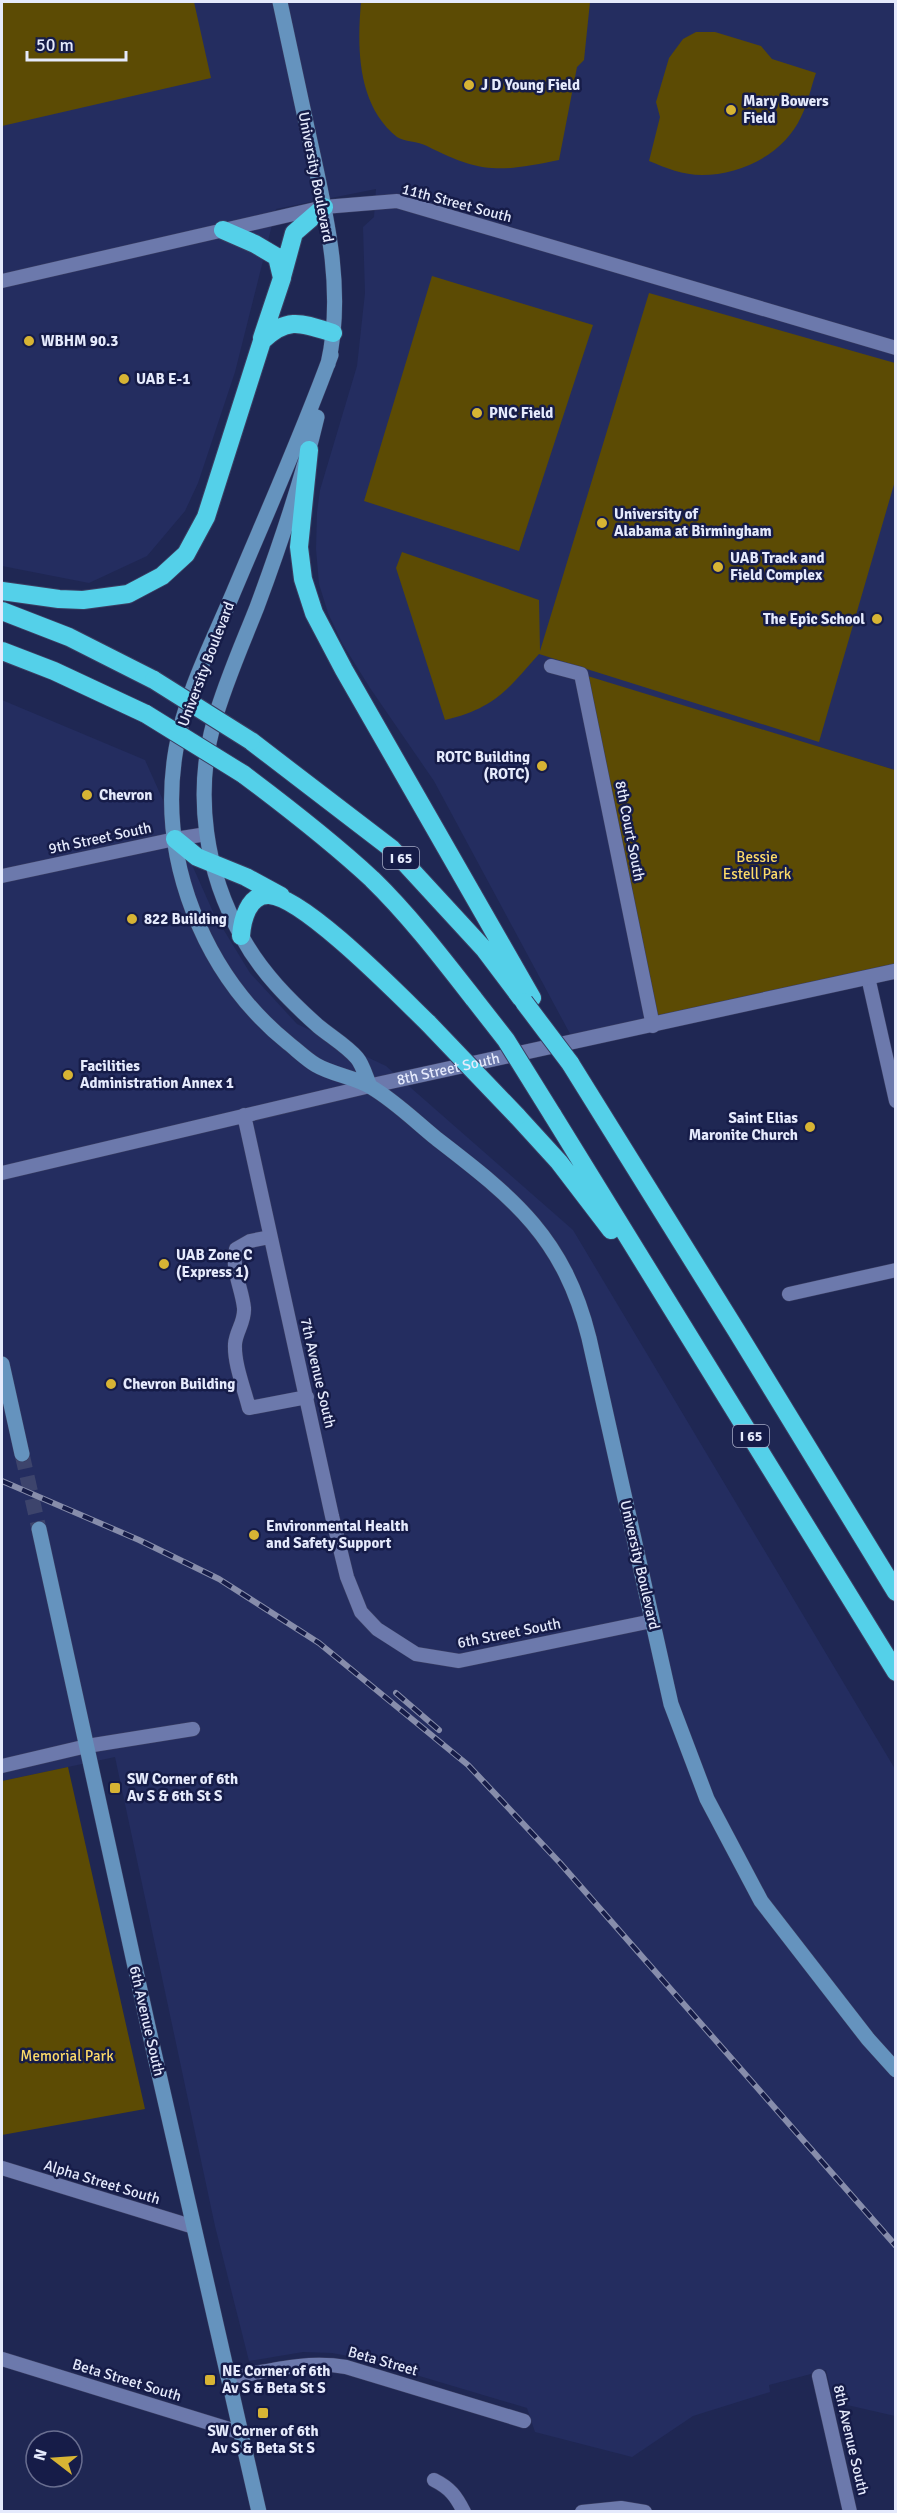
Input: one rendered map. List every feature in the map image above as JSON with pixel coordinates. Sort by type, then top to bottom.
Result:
[{"type":"highway","points":[[2,591],[83,600],[128,594],[162,576],[186,554],[206,517],[282,278],[294,233],[324,207]]},
{"type":"highway","points":[[223,230],[277,257],[282,278]]},
{"type":"highway","points":[[262,340],[275,328],[287,324],[313,326],[333,333]]},
{"type":"highway","points":[[309,450],[299,547],[303,579],[314,614],[528,1000]]},
{"type":"highway","name":"I 65","points":[[2,611],[69,637],[154,680],[251,741],[392,849],[485,950],[528,1000],[570,1063],[896,1592]]},
{"type":"highway","name":"I 65","points":[[2,651],[54,671],[146,714],[243,774],[328,841],[373,881],[439,954],[506,1040],[896,1672]]},
{"type":"highway","points":[[175,839],[196,857],[267,887],[359,956],[428,1023],[559,1162],[673,1310]]},
{"type":"highway","points":[[241,936],[247,910],[255,900],[268,895],[287,900]]},
{"type":"main road","name":"University Boulevard","points":[[280,2],[324,207],[335,289],[333,333],[309,450],[266,582],[214,723],[206,768],[207,834],[222,893],[241,936],[268,976],[284,993],[357,1058],[370,1086]]},
{"type":"main road","name":"University Boulevard","points":[[330,355],[303,431],[187,706],[175,751],[173,774],[175,839],[182,879],[197,923],[220,965],[246,1002],[279,1035],[316,1064],[370,1086],[505,1193],[538,1228],[565,1269],[579,1301],[589,1338],[671,1704],[707,1799],[761,1901],[868,2039],[896,2070]]},
{"type":"main road","points":[[2,1364],[22,1454]]},
{"type":"main road","name":"6th Avenue South","points":[[39,1529],[259,2511]]},
{"type":"street","name":"11th Street South","points":[[2,280],[324,207],[397,201],[896,348]]},
{"type":"street","name":"8th Court South","points":[[551,666],[581,674],[652,1026]]},
{"type":"street","name":"9th Street South","points":[[2,876],[207,834]]},
{"type":"street","name":"8th Street South","points":[[2,1173],[370,1086],[896,971]]},
{"type":"street","points":[[868,977],[896,1101]]},
{"type":"street","name":"7th Avenue South","points":[[244,1115],[346,1577],[361,1612],[377,1629]]},
{"type":"street","points":[[270,1237],[250,1241],[236,1249],[235,1271],[244,1310],[243,1324],[235,1344],[239,1370],[249,1407],[307,1396]]},
{"type":"street","points":[[789,1294],[896,1270]]},
{"type":"street","name":"6th Street South","points":[[377,1629],[416,1654],[459,1661],[652,1621]]},
{"type":"street","points":[[2,1766],[87,1746],[193,1730]]},
{"type":"street","name":"Alpha Street South","points":[[2,2168],[194,2227]]},
{"type":"street","name":"Beta Street South","points":[[2,2359],[242,2433]]},
{"type":"street","name":"Beta Street","points":[[229,2378],[298,2365],[328,2364],[346,2367],[524,2421]]},
{"type":"street","name":"8th Avenue South","points":[[819,2376],[850,2511]]},
{"type":"street","points":[[435,2480],[455,2494],[464,2511]]},
{"type":"street","points":[[582,2511],[621,2508],[645,2511]]},
{"type":"shaded area","name":"University of Alabama at Birmingham","points":[[2,2],[895,2],[895,770],[582,675],[653,1026],[575,1043],[434,781],[370,688],[342,643],[328,613],[319,584],[316,549],[317,512],[320,490],[357,366],[365,293],[363,227],[374,217],[376,189],[276,209],[235,372],[198,483],[185,511],[147,556],[89,583],[2,566]]},
{"type":"shaded area","points":[[2,700],[145,760],[214,914],[250,973],[297,1024],[386,1066],[573,1230],[895,1769],[895,2416],[834,2402],[826,2370],[769,2385],[770,2392],[693,2416],[632,2457],[535,2432],[527,2408],[359,2358],[332,2353],[303,2352],[249,2361],[215,2226],[115,1757],[2,1781]]},
{"type":"green space","points":[[194,2],[211,78],[2,126],[2,3]]},
{"type":"green space","name":"J D Young Field","points":[[361,2],[590,2],[584,60],[577,67],[559,160],[522,167],[477,166],[462,162],[423,144],[397,137],[374,109],[362,75],[359,38]]},
{"type":"green space","name":"Mary Bowers Field","points":[[696,32],[715,32],[761,46],[772,59],[816,73],[801,117],[784,142],[760,160],[732,171],[695,175],[675,171],[649,161],[660,117],[656,102],[669,58],[683,39]]},
{"type":"green space","name":"PNC Field","points":[[432,276],[593,325],[519,551],[364,501]]},
{"type":"green space","name":"UAB Track and Field Complex","points":[[649,293],[895,363],[895,481],[819,742],[539,654],[499,696],[476,710],[445,720],[396,568],[402,552],[539,600],[540,651]]},
{"type":"green space","name":"Bessie Estell Park","points":[[581,674],[895,770],[895,971],[653,1026]]},
{"type":"green space","name":"Memorial Park","points":[[68,1767],[145,2109],[2,2135],[2,1781]]},
{"type":"tunnel","points":[[22,1454],[39,1529]]},
{"type":"railway","points":[[2,1481],[139,1540],[219,1579],[319,1643],[468,1765],[560,1863],[896,2246]]},
{"type":"railway","points":[[396,1693],[439,1730]]},
{"type":"place","name":"J D Young Field","points":[[469,85]]},
{"type":"place","name":"Mary Bowers Field","points":[[731,110]]},
{"type":"place","name":"WBHM 90.3","points":[[29,341]]},
{"type":"place","name":"UAB E-1","points":[[124,379]]},
{"type":"place","name":"PNC Field","points":[[477,413]]},
{"type":"place","name":"University of Alabama at Birmingham","points":[[602,523]]},
{"type":"place","name":"UAB Track and Field Complex","points":[[718,567]]},
{"type":"place","name":"The Epic School","points":[[877,619]]},
{"type":"place","name":"ROTC Building (ROTC)","points":[[542,766]]},
{"type":"place","name":"Chevron","points":[[87,795]]},
{"type":"place","name":"822 Building","points":[[132,919]]},
{"type":"place","name":"Facilities Administration Annex 1","points":[[68,1075]]},
{"type":"place","name":"Saint Elias Maronite Church","points":[[810,1127]]},
{"type":"place","name":"UAB Zone C (Express 1)","points":[[164,1264]]},
{"type":"place","name":"Chevron Building","points":[[111,1384]]},
{"type":"place","name":"Environmental Health and Safety Support","points":[[254,1535]]},
{"type":"place","name":"SW Corner of 6th Av S & 6th St S","points":[[115,1788]]},
{"type":"place","name":"NE Corner of 6th Av S & Beta St S","points":[[210,2380]]},
{"type":"place","name":"SW Corner of 6th Av S & Beta St S","points":[[263,2413]]}]
